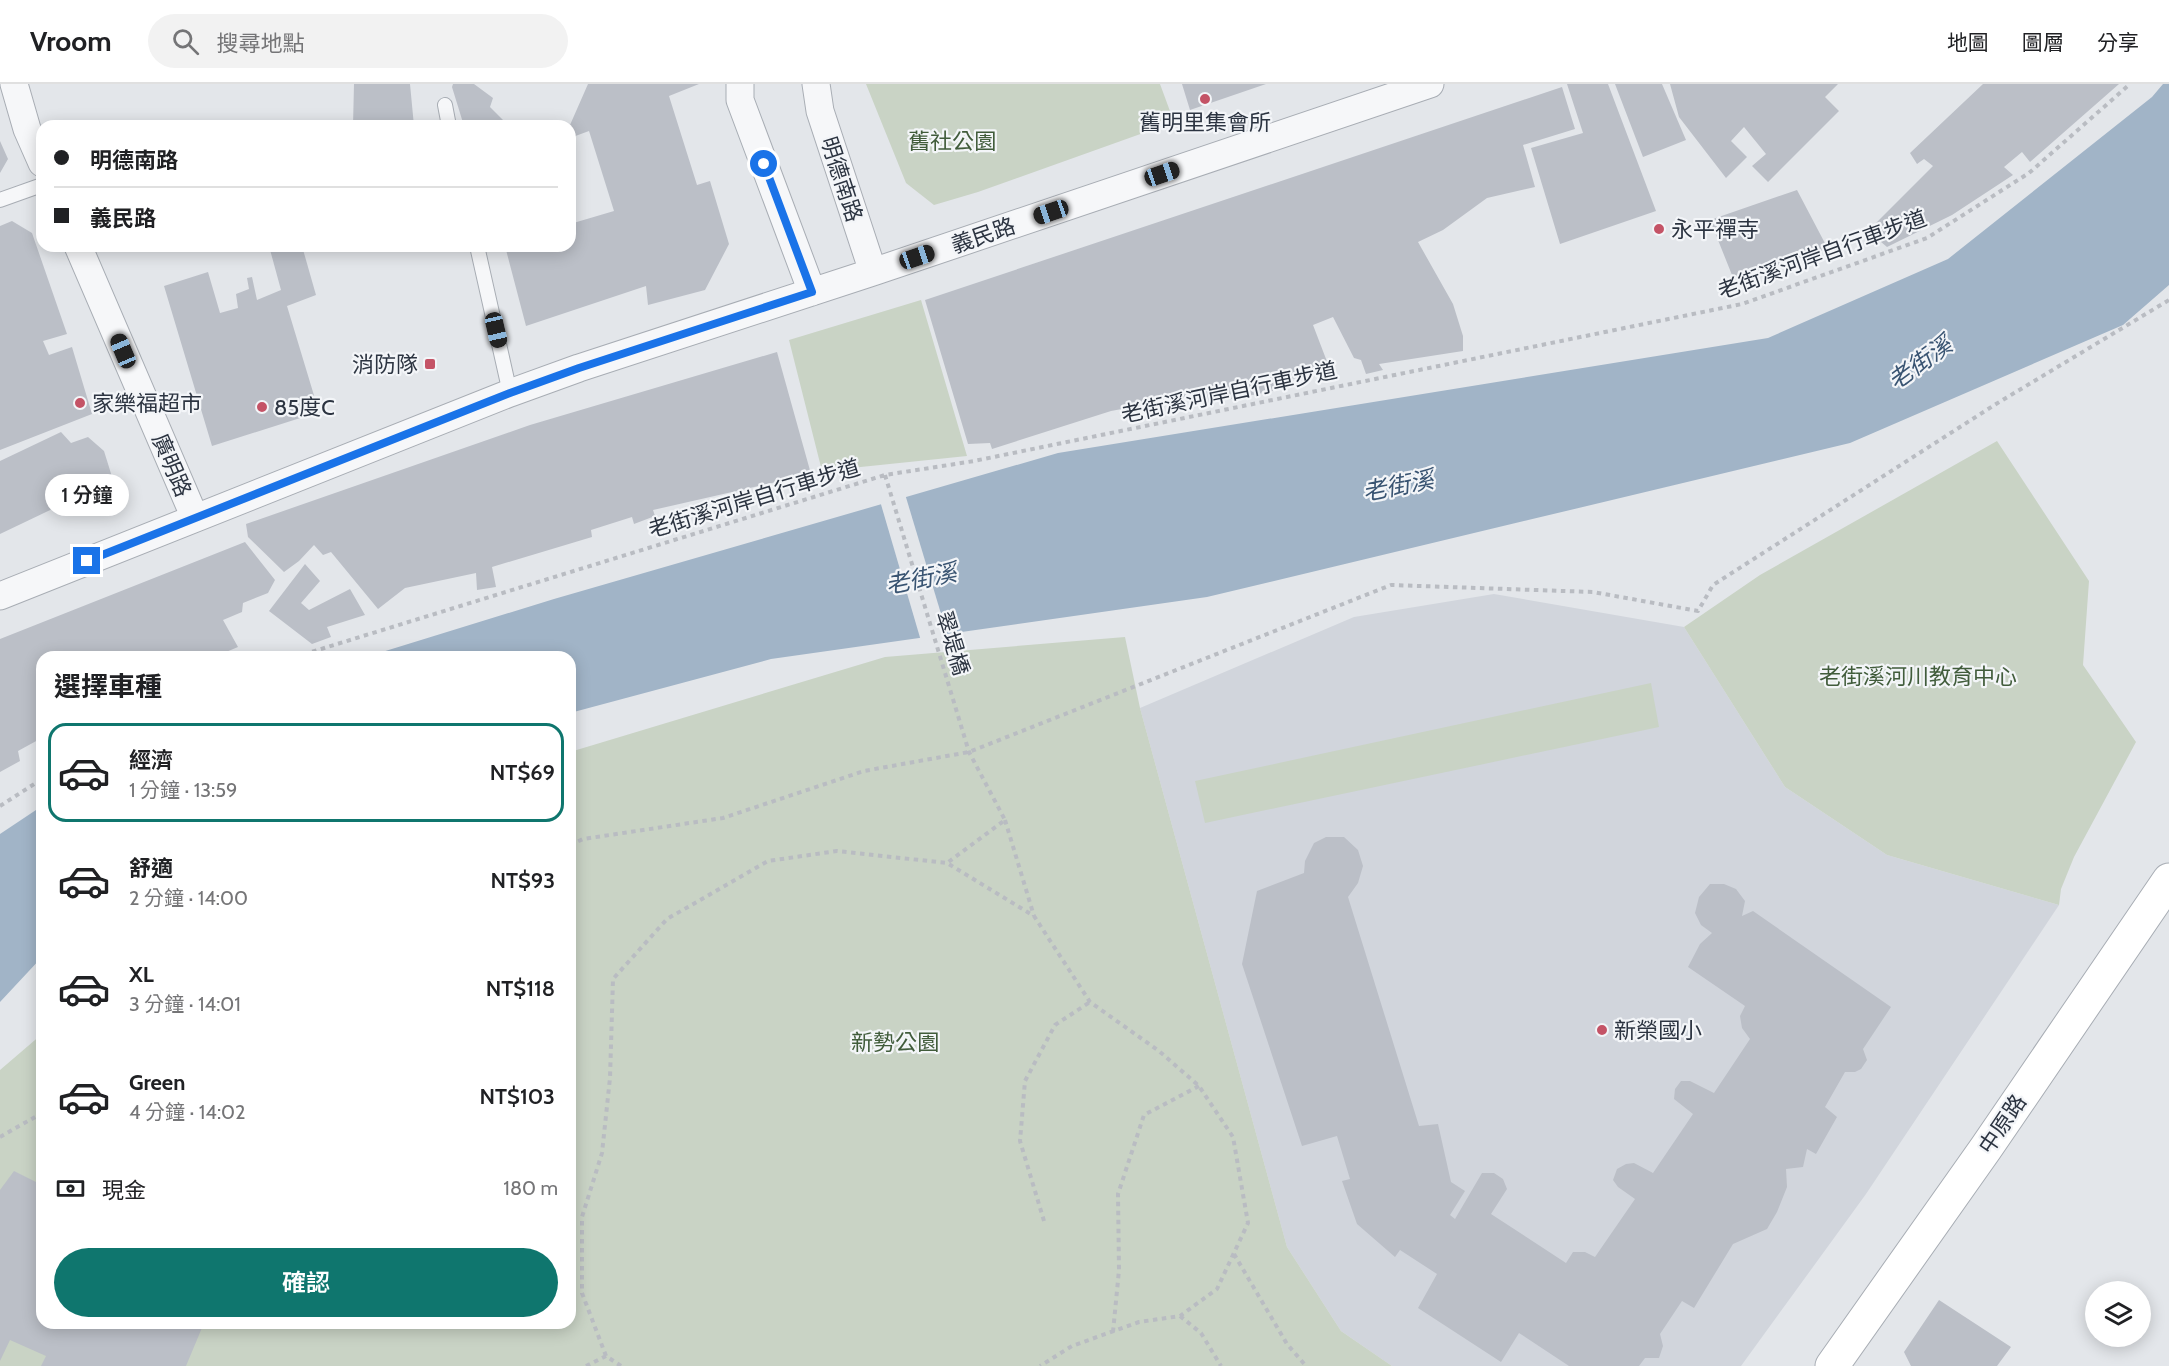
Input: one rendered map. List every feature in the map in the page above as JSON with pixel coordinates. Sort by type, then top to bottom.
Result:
[{"type":"main road","name":"中原路","points":[[1833,1366],[2155,910],[2169,880]]},
{"type":"street","points":[[14,84],[27,129],[36,149]]},
{"type":"street","points":[[741,84],[740,100],[812,292]]},
{"type":"street","name":"明德南路","points":[[816,84],[820,111],[873,272]]},
{"type":"street","name":"義民路","points":[[0,596],[510,393],[579,368],[873,272],[1430,84]]},
{"type":"street","name":"廣明路","points":[[81,252],[195,518]]},
{"type":"lane","points":[[445,105],[448,120]]},
{"type":"lane","points":[[0,200],[36,187]]},
{"type":"lane","points":[[478,252],[510,393]]},
{"type":"path","name":"老街溪河岸自行車步道","points":[[314,651],[885,475],[974,461],[1743,304],[1927,238],[2029,173],[2130,84]]},
{"type":"path","points":[[576,842],[583,839],[723,818],[864,771],[969,752],[1392,585],[1593,592],[1698,611],[1713,585],[1996,404],[2169,300]]},
{"type":"path","name":"翠堤橋","points":[[885,475],[969,752],[1005,820],[1034,916]]},
{"type":"path","points":[[0,806],[36,783]]},
{"type":"path","points":[[947,863],[1005,820]]},
{"type":"path","points":[[621,1366],[606,1356],[582,1293],[582,1216],[602,1154],[610,1078],[613,979],[667,919],[768,861],[837,851],[947,863],[1034,916],[1090,1002],[1159,1051],[1199,1086],[1233,1137],[1248,1222],[1217,1289],[1180,1316],[1139,1322],[1072,1346],[1040,1366]]},
{"type":"path","points":[[1044,1221],[1020,1141],[1025,1081],[1054,1025],[1090,1002]]},
{"type":"path","points":[[1113,1332],[1119,1270],[1118,1194],[1144,1115],[1199,1086]]},
{"type":"path","points":[[0,1137],[36,1116]]},
{"type":"path","points":[[1233,1253],[1287,1344],[1306,1366]]},
{"type":"path","points":[[1180,1316],[1202,1333],[1221,1366]]},
{"type":"path","points":[[586,1366],[606,1356]]},
{"type":"shaded area","name":"新榮國小","points":[[1494,594],[1684,627],[1785,787],[1887,855],[2059,905],[1866,1194],[1741,1366],[1392,1366],[1341,1331],[1287,1247],[1140,708],[1354,617]]},
{"type":"green space","name":"舊社公園","points":[[866,84],[1160,84],[1174,122],[978,192],[934,205],[906,183]]},
{"type":"green space","points":[[921,300],[967,456],[822,471],[789,340]]},
{"type":"green space","name":"老街溪河川教育中心","points":[[1997,441],[2089,581],[2083,665],[2136,742],[2074,857],[2061,889],[2059,905],[1887,855],[1785,787],[1684,627],[1760,575]]},
{"type":"green space","name":"新勢公園","points":[[1125,637],[1140,708],[1287,1247],[1341,1331],[1392,1366],[0,1366],[0,1070],[36,1039],[36,1329],[576,1329],[576,750],[885,657]]},
{"type":"green space","points":[[1651,683],[1659,727],[1205,823],[1195,781]]},
{"type":"water","name":"老街溪","points":[[2163,84],[2169,84],[2169,285],[2123,325],[1850,443],[1207,597],[771,659],[576,711],[576,651],[385,651],[554,599],[1058,453],[1768,338],[1948,259],[2152,97]]},
{"type":"water","points":[[36,810],[36,963],[0,1002],[0,834]]},
{"type":"pier","points":[[905,494],[948,637],[921,641],[880,501]]},
{"type":"building","points":[[354,84],[410,84],[413,120],[353,120]]},
{"type":"building","points":[[453,84],[474,84],[493,98],[490,107],[503,120],[462,120]]},
{"type":"building","points":[[588,84],[699,84],[669,96],[697,185],[710,181],[729,244],[705,290],[648,305],[646,286],[526,326],[507,252],[576,252],[576,222],[614,211],[589,131],[576,136],[576,120],[572,120]]},
{"type":"building","name":"舊明里集會所","points":[[1182,84],[1266,84],[1190,110]]},
{"type":"building","name":"永平禪寺","points":[[1567,84],[1608,84],[1656,211],[1560,244],[1531,148],[1583,133]]},
{"type":"building","points":[[1615,84],[1662,84],[1686,140],[1643,157]]},
{"type":"building","points":[[1670,84],[1838,84],[1825,97],[1839,111],[1768,182],[1752,166],[1766,154],[1744,127],[1731,141],[1747,157],[1726,178],[1679,117]]},
{"type":"building","points":[[1983,84],[2119,84],[2030,162],[2022,152],[2004,167],[2013,175],[1952,215],[1887,247],[1868,231],[1933,166],[1924,159],[1917,164],[1910,153]]},
{"type":"building","points":[[1562,87],[1575,129],[1523,145],[1535,187],[1487,198],[1443,230],[1418,242],[1453,304],[1463,336],[1463,351],[1379,364],[1383,370],[1366,374],[1361,360],[1354,358],[1333,317],[1313,325],[1331,372],[1290,379],[1294,387],[1194,406],[1192,396],[1111,411],[992,449],[990,443],[968,444],[925,300]]},
{"type":"building","points":[[0,141],[8,159],[0,173]]},
{"type":"building","name":"永平禪寺","points":[[1797,190],[1828,249],[1734,280],[1710,220]]},
{"type":"building","points":[[12,221],[32,233],[36,252],[39,252],[67,334],[43,341],[49,355],[72,347],[92,414],[0,450],[0,226]]},
{"type":"building","points":[[271,252],[304,252],[316,295],[287,306],[319,412],[212,446],[164,286],[208,272],[220,313],[238,308],[236,294],[249,289],[247,278],[252,277],[257,300],[281,290]]},
{"type":"building","points":[[777,352],[811,474],[653,510],[655,516],[634,524],[632,517],[591,530],[592,537],[492,567],[496,587],[477,590],[476,573],[405,588],[378,609],[331,552],[323,555],[314,545],[299,561],[284,572],[248,537],[246,524],[530,425]]},
{"type":"building","points":[[61,432],[71,443],[88,437],[104,451],[113,480],[0,534],[0,461]]},
{"type":"building","points":[[245,542],[275,580],[268,593],[243,603],[242,612],[223,620],[238,647],[228,651],[36,651],[36,741],[18,751],[20,761],[0,772],[0,639]]},
{"type":"building","points":[[305,564],[320,581],[301,603],[309,610],[350,589],[365,615],[327,627],[331,637],[312,644],[269,611]]},
{"type":"building","points":[[1326,837],[1344,837],[1358,850],[1363,866],[1358,883],[1348,897],[1419,1126],[1438,1124],[1451,1182],[1465,1191],[1450,1215],[1455,1219],[1482,1173],[1494,1173],[1503,1179],[1507,1189],[1491,1214],[1566,1263],[1573,1252],[1585,1252],[1595,1257],[1635,1199],[1618,1187],[1613,1180],[1617,1169],[1634,1163],[1653,1173],[1693,1114],[1674,1099],[1675,1089],[1681,1081],[1690,1081],[1714,1093],[1750,1039],[1742,1028],[1740,1016],[1745,1006],[1688,967],[1700,944],[1712,933],[1701,925],[1695,913],[1699,897],[1710,884],[1724,884],[1736,889],[1745,901],[1742,916],[1753,911],[1891,1007],[1863,1049],[1867,1060],[1861,1069],[1855,1072],[1845,1072],[1825,1107],[1837,1117],[1816,1154],[1807,1149],[1803,1167],[1786,1169],[1787,1187],[1767,1229],[1733,1244],[1694,1308],[1682,1301],[1660,1334],[1663,1346],[1659,1358],[1645,1358],[1639,1366],[1569,1366],[1519,1333],[1501,1362],[1418,1308],[1437,1274],[1400,1250],[1395,1257],[1357,1224],[1342,1181],[1350,1179],[1337,1136],[1302,1146],[1242,964],[1257,891],[1304,873],[1305,861],[1314,843]]},
{"type":"building","points":[[14,1171],[36,1182],[36,1329],[201,1329],[186,1366],[41,1366],[46,1356],[10,1340],[0,1361],[0,1190]]},
{"type":"building","points":[[1939,1300],[2011,1347],[1997,1366],[1911,1366],[1904,1352]]},
{"type":"place","name":"舊明里集會所","points":[[1205,99]]},
{"type":"place","name":"永平禪寺","points":[[1659,229]]},
{"type":"place","name":"消防隊","points":[[430,364]]},
{"type":"place","name":"家樂福超市","points":[[80,403]]},
{"type":"place","name":"85度C","points":[[262,407]]},
{"type":"place","name":"新榮國小","points":[[1602,1030]]},
{"type":"route","points":[[87,561],[510,393],[579,368],[812,292],[764,164]]}]
